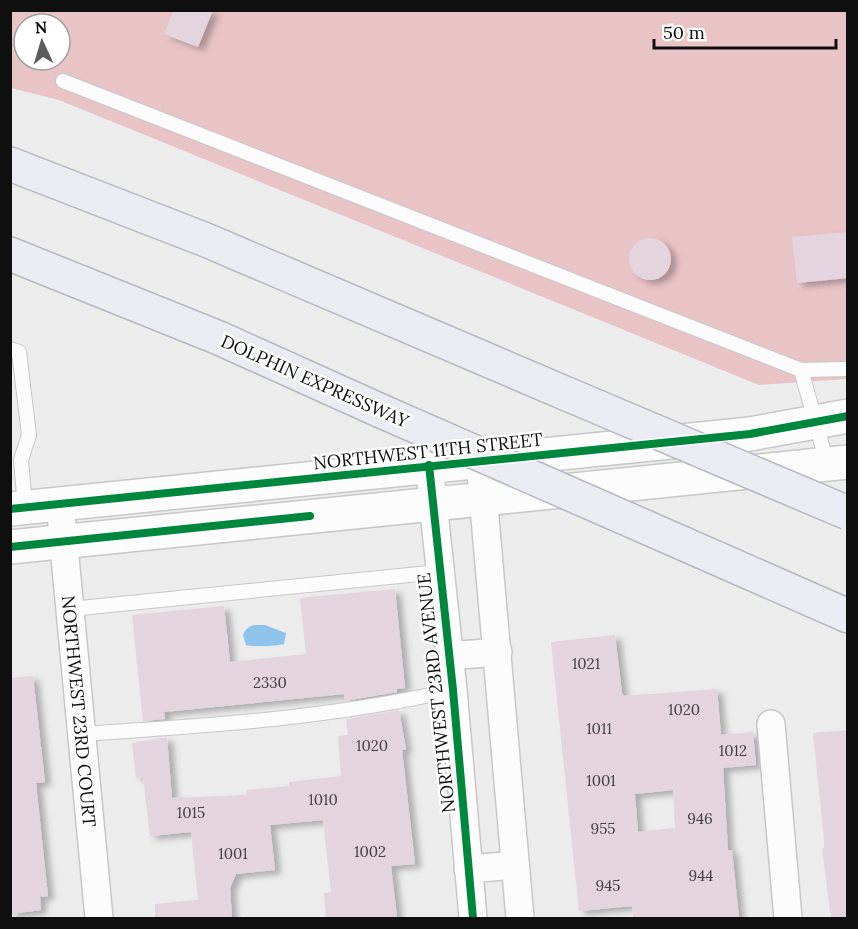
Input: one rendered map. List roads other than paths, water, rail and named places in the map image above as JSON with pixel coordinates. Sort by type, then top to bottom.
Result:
[{"type":"highway","points":[[10,164],[216,244],[848,513]]},
{"type":"highway","name":"DOLPHIN EXPRESSWAY","points":[[10,254],[200,330],[848,616]]},
{"type":"street","name":"NORTHWEST 11TH STREET","points":[[18,508],[750,434],[848,416]]},
{"type":"street","points":[[480,461],[520,918]]},
{"type":"street","points":[[10,547],[838,463]]},
{"type":"street","name":"NORTHWEST 23RD AVENUE","points":[[429,465],[447,656],[453,690],[473,918]]},
{"type":"street","name":"NORTHWEST 23RD COURT","points":[[60,504],[99,918]]},
{"type":"street","points":[[447,656],[498,652]]},
{"type":"street","points":[[771,724],[788,918]]},
{"type":"street","points":[[468,869],[515,865]]},
{"type":"lane","points":[[63,81],[801,370],[848,369]]},
{"type":"lane","points":[[10,349],[19,352],[29,435],[21,460],[18,508]]},
{"type":"lane","points":[[801,370],[814,421],[838,463]]},
{"type":"lane","points":[[70,609],[439,572]]},
{"type":"lane","points":[[82,734],[156,729],[378,706],[453,690]]},
{"type":"water","points":[[255,625],[265,625],[286,633],[284,644],[246,645],[243,635],[247,629]]}]
